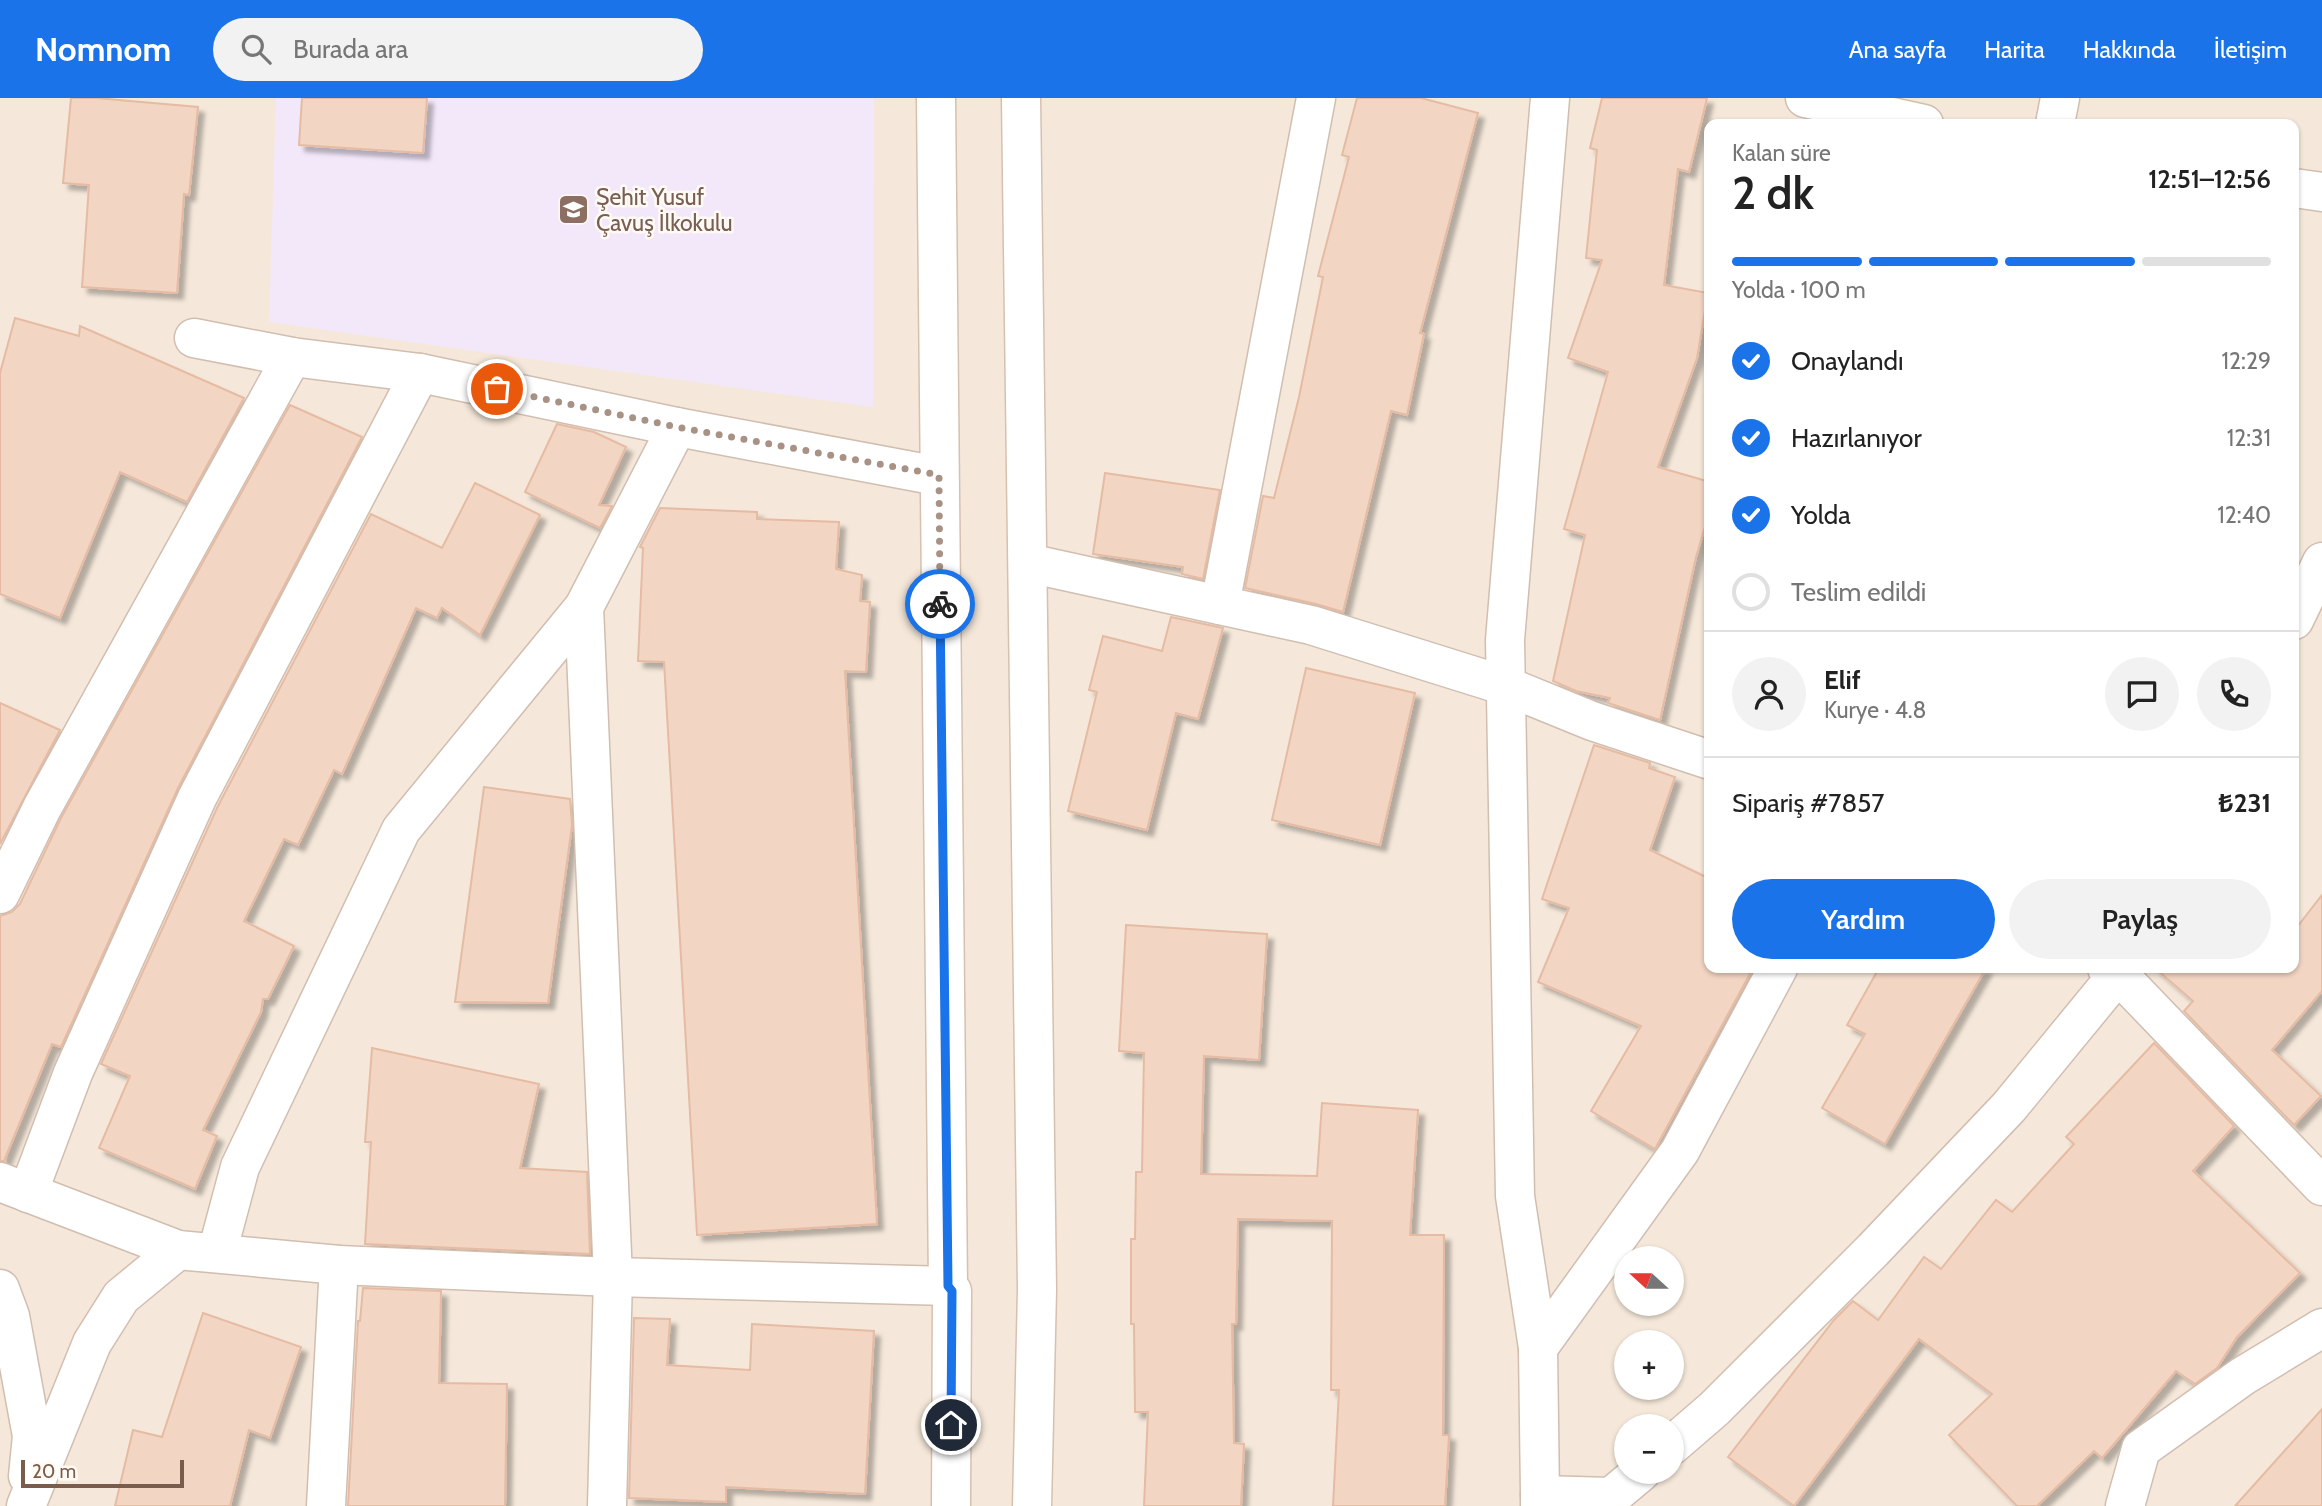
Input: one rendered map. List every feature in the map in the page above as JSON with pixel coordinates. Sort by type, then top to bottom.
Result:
[{"type":"street","points":[[936,98],[948,1286],[952,1291],[951,1506]]},
{"type":"street","points":[[1021,98],[1037,1290],[1032,1506]]},
{"type":"street","points":[[1220,605],[1316,98]]},
{"type":"street","points":[[1550,98],[1505,640],[1515,1196],[1538,1348],[1540,1500],[1613,1502],[1630,1484]]},
{"type":"street","points":[[1805,98],[1901,119]]},
{"type":"street","points":[[2056,119],[2060,98]]},
{"type":"street","points":[[2299,189],[2322,192]]},
{"type":"street","points":[[194,338],[292,357],[420,373],[677,427],[939,475]]},
{"type":"street","points":[[0,894],[49,796],[292,357]]},
{"type":"street","points":[[420,373],[197,798],[73,1073],[14,1188],[178,1250],[339,1265],[613,1277],[948,1286]]},
{"type":"street","points":[[217,1253],[240,1167],[401,830],[584,607],[677,427]]},
{"type":"street","points":[[2299,610],[2322,562]]},
{"type":"street","points":[[1027,563],[1311,625],[1506,686],[1592,721],[1704,758]]},
{"type":"street","points":[[584,607],[613,1277],[607,1506]]},
{"type":"street","points":[[1538,1348],[1680,1152],[1775,973]]},
{"type":"street","points":[[1684,1435],[1714,1409],[1873,1250],[2009,1107],[2114,973]]},
{"type":"street","points":[[2119,973],[2322,1186]]},
{"type":"street","points":[[26,1506],[92,1343],[121,1297],[178,1250]]},
{"type":"street","points":[[326,1506],[339,1265]]},
{"type":"street","points":[[0,1289],[10,1316],[32,1436],[26,1506]]},
{"type":"street","points":[[2125,1506],[2141,1449],[2243,1376],[2322,1328]]},
{"type":"shaded area","points":[[0,98],[2322,98],[2322,1506],[0,1506]]},
{"type":"shaded area","name":"Şehit Yusuf Çavuş İlkokulu","points":[[276,98],[874,98],[873,407],[269,322]]},
{"type":"building","points":[[71,98],[198,107],[189,195],[184,194],[177,293],[82,287],[89,185],[63,183]]},
{"type":"building","points":[[302,98],[427,98],[423,153],[299,145]]},
{"type":"building","points":[[1357,98],[1421,98],[1478,113],[1420,333],[1424,334],[1407,415],[1391,411],[1343,612],[1245,588],[1263,496],[1274,498],[1299,397],[1323,277],[1318,276],[1349,157],[1342,155]]},
{"type":"building","points":[[1602,98],[1707,98],[1689,172],[1678,169],[1664,285],[1704,292],[1704,317],[1697,358],[1658,467],[1704,480],[1704,530],[1660,720],[1608,703],[1610,698],[1576,691],[1553,681],[1585,535],[1564,529],[1608,372],[1568,358],[1602,260],[1586,258],[1597,150],[1590,148]]},
{"type":"building","points":[[15,318],[79,336],[80,326],[244,398],[187,502],[120,472],[60,618],[0,594],[0,373]]},
{"type":"building","points":[[290,405],[362,437],[178,788],[61,1047],[52,1044],[4,1161],[0,1161],[0,916],[12,912],[20,904],[61,818]]},
{"type":"building","points":[[557,424],[594,432],[626,447],[599,505],[612,506],[600,528],[525,492]]},
{"type":"building","points":[[1105,473],[1220,490],[1203,579],[1182,574],[1183,567],[1093,554]]},
{"type":"building","points":[[475,483],[540,515],[480,635],[442,608],[437,618],[416,608],[342,774],[334,770],[298,845],[284,839],[244,921],[294,946],[268,999],[263,999],[261,1012],[203,1130],[217,1136],[195,1189],[99,1148],[130,1076],[101,1064],[217,808],[371,514],[442,548]]},
{"type":"building","points":[[660,508],[757,512],[757,519],[839,522],[836,569],[862,575],[860,601],[870,602],[866,672],[845,671],[877,1224],[697,1235],[664,662],[638,661],[643,548],[640,547]]},
{"type":"building","points":[[1171,617],[1223,628],[1198,719],[1176,713],[1147,830],[1068,811],[1097,692],[1089,690],[1103,636],[1162,651]]},
{"type":"building","points":[[1306,668],[1415,693],[1380,845],[1272,820]]},
{"type":"building","points":[[0,703],[60,730],[0,844]]},
{"type":"building","points":[[1594,745],[1650,763],[1649,768],[1675,777],[1650,850],[1704,876],[1704,973],[1750,973],[1655,1149],[1591,1111],[1641,1026],[1538,982],[1569,908],[1542,899]]},
{"type":"building","points":[[484,787],[570,799],[572,825],[548,1003],[455,1002]]},
{"type":"building","points":[[2322,895],[2322,991],[2272,1050],[2321,1096],[2294,1125],[2184,1011],[2193,1001],[2161,973],[2299,973],[2299,925]]},
{"type":"building","points":[[1126,925],[1267,934],[1259,1060],[1204,1056],[1201,1174],[1317,1176],[1322,1103],[1418,1110],[1410,1235],[1444,1235],[1443,1435],[1449,1435],[1445,1506],[1333,1506],[1339,1390],[1331,1390],[1332,1221],[1238,1219],[1236,1324],[1232,1324],[1234,1443],[1244,1444],[1241,1506],[1144,1506],[1148,1412],[1135,1412],[1131,1239],[1135,1239],[1136,1172],[1142,1172],[1144,1053],[1119,1051]]},
{"type":"building","points":[[1876,973],[1983,973],[1885,1144],[1822,1108],[1865,1034],[1847,1025]]},
{"type":"building","points":[[2154,1043],[2234,1126],[2193,1171],[2300,1273],[2237,1337],[2217,1368],[2195,1384],[2176,1371],[2102,1458],[2094,1451],[2037,1506],[2017,1506],[1949,1435],[1992,1394],[1919,1339],[1794,1506],[1728,1457],[1834,1320],[1853,1301],[1878,1320],[1924,1257],[1941,1269],[1996,1200],[2012,1212],[2074,1144],[2066,1137]]},
{"type":"building","points":[[372,1048],[539,1084],[520,1168],[587,1172],[590,1254],[365,1244],[371,1142],[365,1142]]},
{"type":"building","points":[[363,1288],[441,1291],[439,1383],[507,1384],[505,1506],[348,1506],[358,1321]]},
{"type":"building","points":[[203,1313],[301,1347],[270,1438],[249,1430],[230,1506],[115,1506],[133,1430],[162,1437]]},
{"type":"building","points":[[634,1318],[670,1319],[667,1365],[750,1370],[752,1324],[874,1331],[865,1494],[726,1487],[726,1502],[629,1498]]},
{"type":"building","points":[[2322,1409],[2322,1506],[2235,1506]]},
{"type":"way so far","points":[[497,389],[677,427],[939,475],[940,604]]},
{"type":"place","name":"Şehit Yusuf Çavuş İlkokulu","points":[[573,210]]},
{"type":"route","points":[[940,604],[948,1286],[952,1291],[951,1425]]}]
